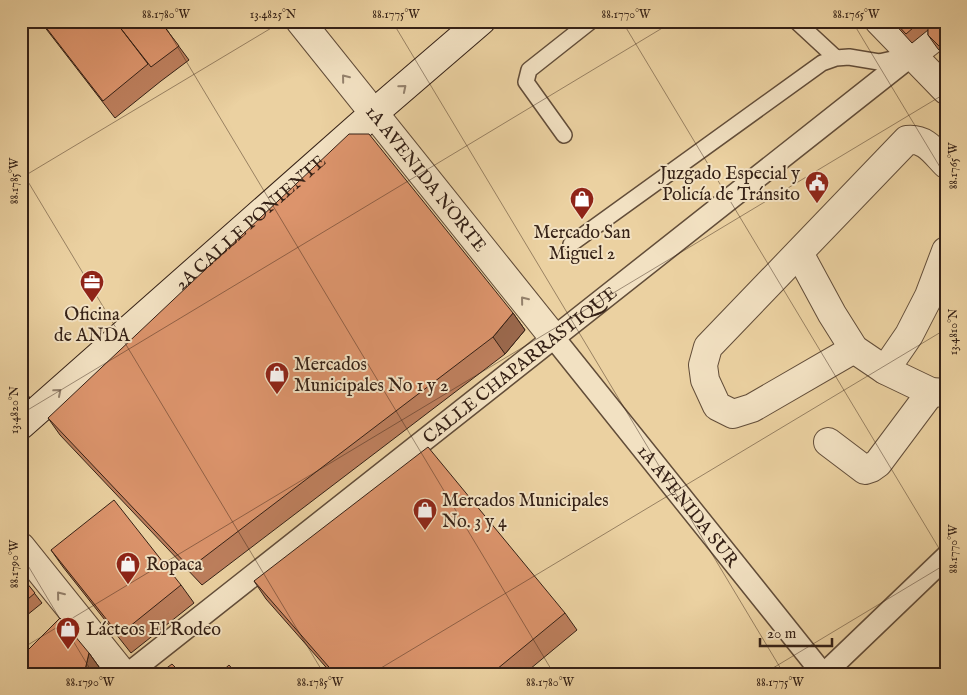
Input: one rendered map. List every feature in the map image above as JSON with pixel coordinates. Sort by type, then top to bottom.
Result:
[{"type":"street","name":"1A AVENIDA NORTE","points":[[300,21],[554,338]]},
{"type":"street","name":"2A CALLE PONIENTE","points":[[21,425],[481,21]]},
{"type":"street","points":[[879,21],[946,90]]},
{"type":"street","points":[[912,55],[946,28]]},
{"type":"street","name":"CALLE CHAPARRASTIQUE","points":[[128,674],[912,55]]},
{"type":"street","points":[[854,349],[752,408],[733,414],[717,406],[705,380],[703,365],[708,347],[908,140],[915,139],[926,143],[946,164]]},
{"type":"street","points":[[885,370],[929,296],[946,251]]},
{"type":"street","points":[[798,253],[854,349],[885,370],[938,392],[878,463],[871,468],[865,470],[828,442]]},
{"type":"street","name":"1A AVENIDA SUR","points":[[554,338],[823,674]]},
{"type":"street","points":[[21,547],[123,674]]},
{"type":"street","points":[[823,674],[946,557]]},
{"type":"lane","points":[[564,135],[526,82],[529,70],[591,21]]},
{"type":"lane","points":[[796,21],[836,58]]},
{"type":"lane","points":[[571,244],[822,63],[836,58],[849,57],[879,62],[912,55]]},
{"type":"building","points":[[41,21],[115,21],[148,64],[103,101]]},
{"type":"building","points":[[115,21],[160,21],[179,46],[151,67]]},
{"type":"building","points":[[894,21],[921,21],[906,34]]},
{"type":"building","points":[[932,21],[946,21],[946,53],[928,35],[928,24]]},
{"type":"building","name":"Mercados Municipales No 1 y 2","points":[[349,134],[369,134],[513,313],[493,337],[190,568],[48,418]]},
{"type":"building","name":"Mercados Municipales No. 3 y 4","points":[[428,447],[565,613],[491,674],[335,674],[254,581]]},
{"type":"building","name":"Ropaca","points":[[114,500],[181,585],[119,635],[51,550]]},
{"type":"building","points":[[21,576],[35,593],[21,605]]},
{"type":"building","points":[[60,618],[89,653],[85,670],[80,674],[21,674],[21,657]]},
{"type":"building","points":[[172,664],[182,674],[160,673]]},
{"type":"building","points":[[229,665],[237,674],[219,674]]},
{"type":"place","name":"Juzgado Especial y Policía de Tránsito","points":[[817,204]]},
{"type":"place","name":"Mercado San Miguel 2","points":[[582,220]]},
{"type":"place","name":"Oficina de ANDA","points":[[92,303]]},
{"type":"place","name":"Mercados Municipales No 1 y 2","points":[[277,395]]},
{"type":"place","name":"Mercados Municipales No. 3 y 4","points":[[425,531]]},
{"type":"place","name":"Ropaca","points":[[128,585]]},
{"type":"place","name":"Lácteos El Rodeo","points":[[68,650]]}]
